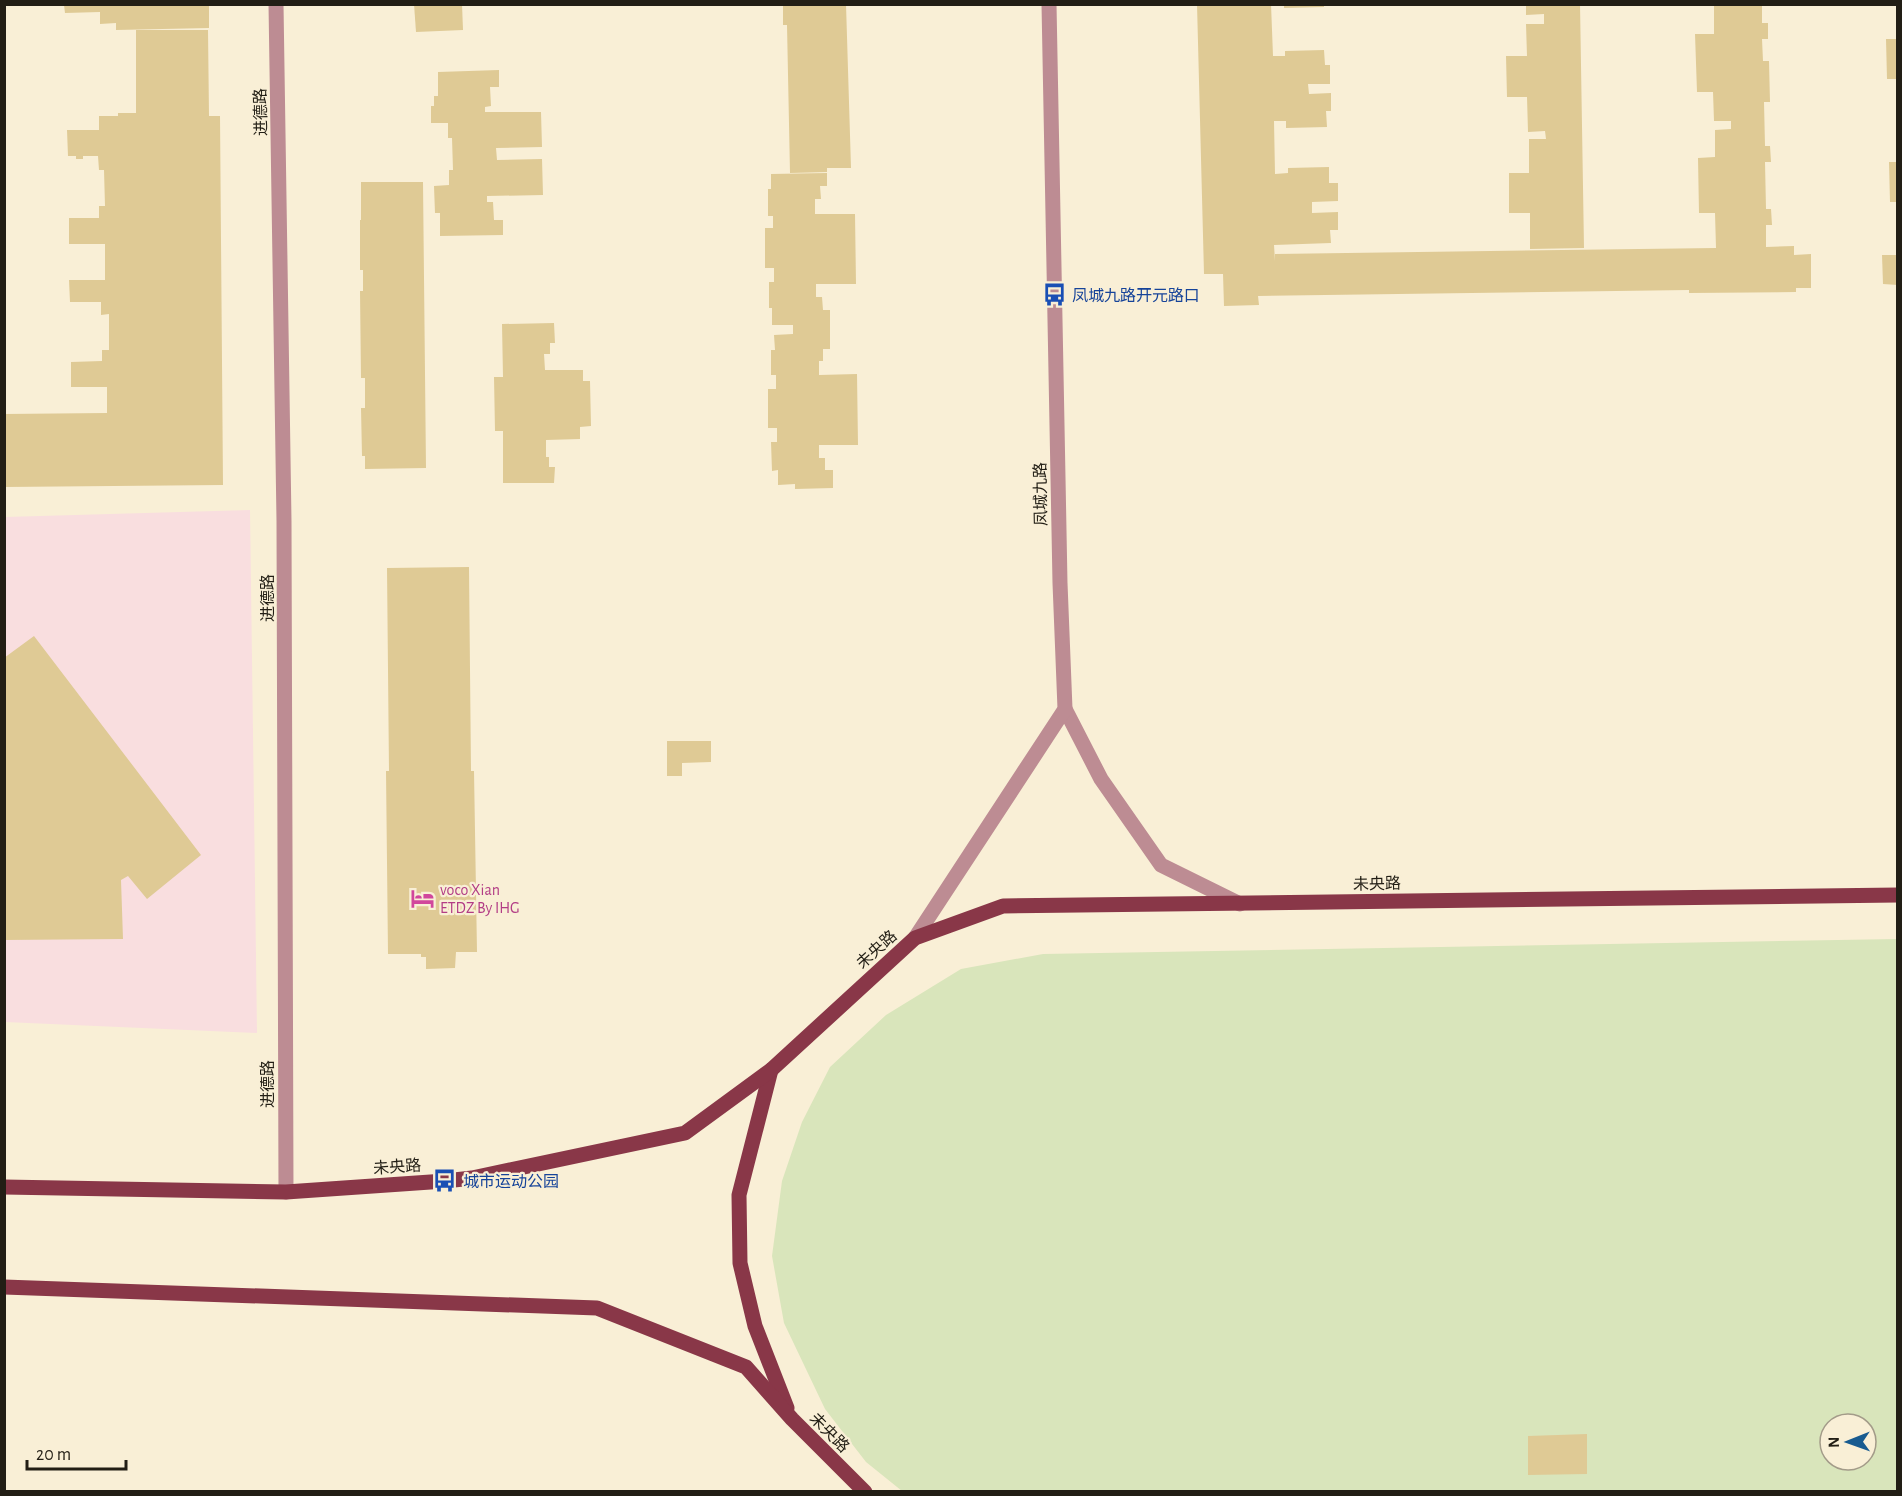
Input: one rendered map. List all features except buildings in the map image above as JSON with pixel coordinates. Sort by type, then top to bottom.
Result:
[{"type":"main road","name":"未央路","points":[[4,1187],[286,1192],[472,1178],[685,1133],[771,1070],[915,938],[1003,906],[1898,895]]},
{"type":"main road","points":[[771,1070],[739,1195],[740,1263],[755,1326],[792,1419]]},
{"type":"main road","name":"未央路","points":[[4,1287],[597,1308],[746,1367],[792,1419],[865,1491]]},
{"type":"street","name":"进德路","points":[[276,4],[284,521],[286,1192]]},
{"type":"street","name":"凤城九路","points":[[1049,4],[1060,583],[1065,709]]},
{"type":"street","points":[[915,938],[1065,709],[1101,779],[1161,865],[1240,904]]},
{"type":"shaded area","points":[[250,510],[257,1033],[5,1022],[5,517]]},
{"type":"green space","points":[[1897,939],[1897,1491],[902,1491],[866,1462],[825,1409],[784,1323],[772,1256],[782,1181],[802,1122],[830,1067],[886,1015],[961,969],[1043,954]]},
{"type":"place","name":"凤城九路开元路口","points":[[1054,295]]},
{"type":"place","name":"voco Xian ETDZ By IHG","points":[[422,898]]},
{"type":"place","name":"城市运动公园","points":[[445,1181]]}]
